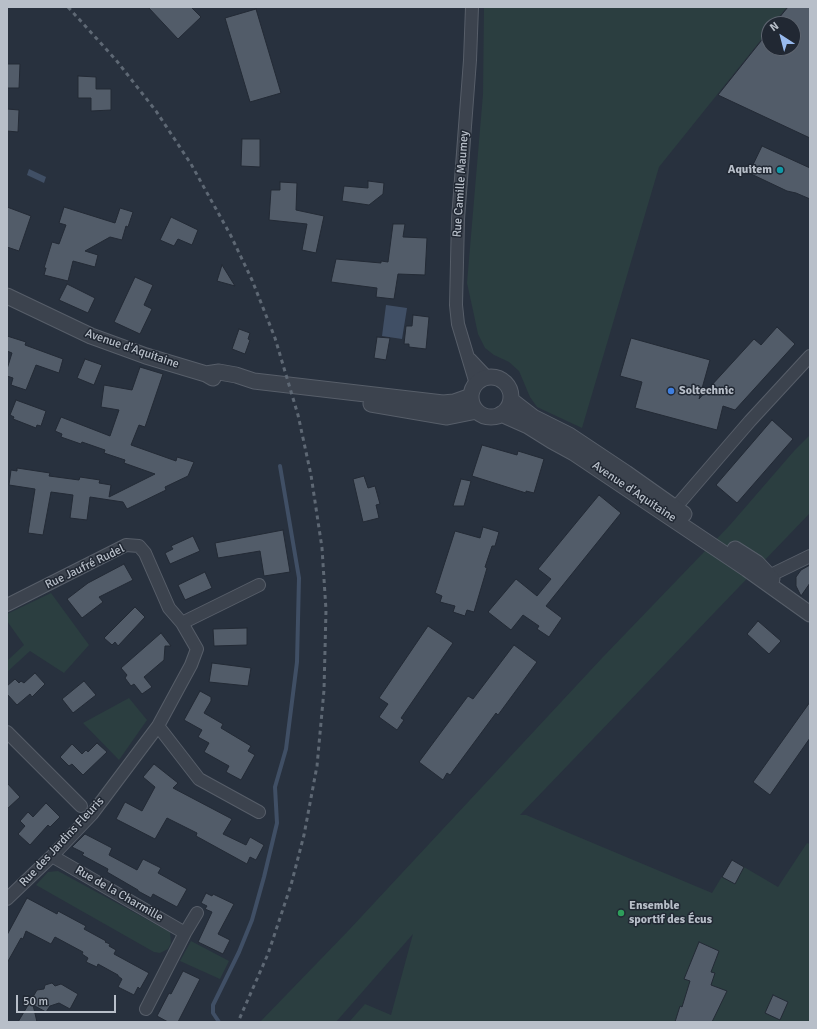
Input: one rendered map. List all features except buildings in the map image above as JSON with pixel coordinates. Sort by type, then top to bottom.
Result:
[{"type":"street","name":"Rue Camille Maumey","points":[[472,7],[470,60],[458,219],[456,305],[458,324],[478,386]]},
{"type":"street","name":"Avenue d'Aquitaine","points":[[7,296],[91,336],[146,356],[206,374],[216,380],[234,384],[254,381],[443,403],[454,402],[478,386]]},
{"type":"street","name":"Avenue d'Aquitaine","points":[[7,302],[30,313],[59,320]]},
{"type":"street","points":[[667,509],[810,356]]},
{"type":"street","points":[[494,377],[500,378],[509,387],[511,400],[509,406],[501,414],[489,416],[484,415],[477,410],[472,402],[478,386],[494,377]]},
{"type":"street","name":"Avenue d'Aquitaine","points":[[316,389],[350,400],[447,417],[477,410]]},
{"type":"street","name":"Avenue d'Aquitaine","points":[[511,400],[533,417],[569,435],[626,473],[667,509],[765,578]]},
{"type":"street","name":"Avenue d'Aquitaine","points":[[501,414],[528,426],[552,441],[574,452],[667,509],[719,538],[757,563],[765,578]]},
{"type":"street","name":"Rue Jaufré Rudel","points":[[7,605],[126,545],[139,546],[146,553],[169,608],[182,623],[197,649],[191,665],[158,726]]},
{"type":"street","points":[[810,556],[765,578],[793,603],[810,614]]},
{"type":"street","points":[[182,623],[259,584]]},
{"type":"street","points":[[158,726],[199,779],[259,812]]},
{"type":"street","name":"Rue des Jardins Fleuris","points":[[7,899],[52,856],[92,814],[158,726]]},
{"type":"street","points":[[7,732],[81,806]]},
{"type":"street","name":"Rue de la Charmille","points":[[52,856],[185,933]]},
{"type":"street","points":[[146,1009],[185,933],[197,913]]},
{"type":"shaded area","points":[[484,7],[787,7],[780,16],[761,16],[761,40],[659,167],[582,428],[537,407],[530,397],[519,371],[509,362],[494,355],[485,348],[478,334],[467,283],[483,94]]},
{"type":"shaded area","name":"Ensemble sportif des Écus","points":[[810,435],[810,513],[520,815],[526,815],[712,893],[732,860],[778,887],[807,843],[810,844],[810,1022],[349,1022],[365,1004],[391,1015],[413,934],[336,1022],[260,1022],[349,930],[603,657],[730,525],[794,451]]},
{"type":"shaded area","points":[[51,593],[89,645],[64,673],[30,651],[7,672],[7,661],[24,645],[7,621],[7,614]]},
{"type":"shaded area","points":[[129,698],[147,720],[119,760],[83,723]]},
{"type":"shaded area","points":[[58,871],[170,932],[171,943],[168,949],[160,953],[154,952],[36,885],[48,872]]},
{"type":"shaded area","points":[[191,941],[229,961],[220,979],[180,961]]},
{"type":"water","points":[[29,169],[46,177],[44,183],[27,175]]},
{"type":"water","points":[[386,305],[407,308],[402,339],[382,336]]},
{"type":"waterway","points":[[219,1022],[213,1013],[213,1005],[239,952],[252,920],[277,823],[275,787],[286,749],[297,662],[299,578],[280,466]]},
{"type":"railway","points":[[68,7],[116,60],[156,111],[191,164],[231,236],[252,280],[275,338],[298,415],[311,475],[322,548],[326,610],[324,690],[317,766],[304,835],[291,885],[268,954],[238,1022]]},
{"type":"place","name":"Aquitem","points":[[780,170]]},
{"type":"place","name":"Soltechnic","points":[[671,391]]},
{"type":"place","name":"Ensemble sportif des Écus","points":[[621,913]]}]
